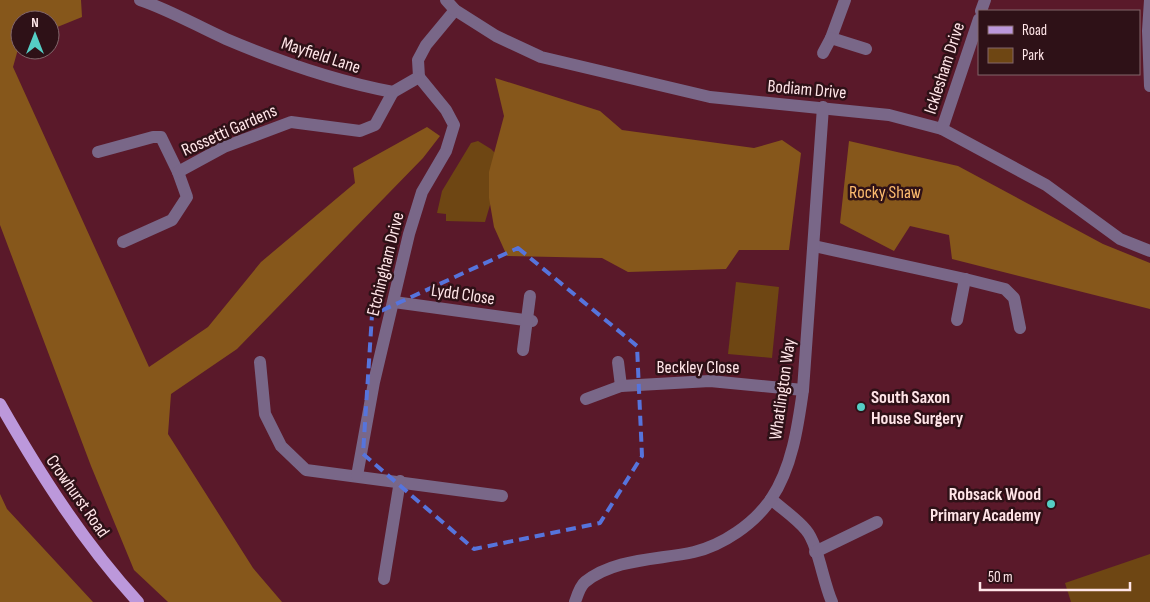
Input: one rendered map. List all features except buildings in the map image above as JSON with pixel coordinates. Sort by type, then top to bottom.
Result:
[{"type":"main road","name":"Crowhurst Road","points":[[0,404],[32,462],[81,533],[138,602]]},
{"type":"street","name":"Mayfield Lane","points":[[140,0],[166,9],[225,38],[297,68],[357,85],[393,92]]},
{"type":"street","name":"Bodiam Drive","points":[[446,0],[455,10],[496,36],[541,57],[710,97],[889,115],[942,129],[1046,185],[1120,239],[1150,250]]},
{"type":"street","points":[[823,54],[845,0]]},
{"type":"street","points":[[1150,0],[1148,31],[1150,86]]},
{"type":"street","points":[[393,92],[419,77],[418,60],[426,45],[455,10]]},
{"type":"street","name":"Icklesham Drive","points":[[942,129],[978,22]]},
{"type":"street","points":[[831,38],[866,49]]},
{"type":"street","name":"Etchingham Drive","points":[[357,476],[374,382],[409,234],[422,192],[446,151],[454,125],[446,110],[419,77]]},
{"type":"street","name":"Rossetti Gardens","points":[[178,172],[224,147],[291,122],[360,131],[375,125],[393,92]]},
{"type":"street","name":"Whatlington Way","points":[[575,602],[583,583],[610,568],[652,558],[695,552],[729,538],[752,519],[771,499],[787,465],[797,429],[803,390],[823,107]]},
{"type":"street","name":"Rossetti Gardens","points":[[98,152],[153,137],[161,137],[178,172],[187,198],[172,220],[123,242]]},
{"type":"street","points":[[814,246],[1005,289],[1014,298],[1020,328]]},
{"type":"street","points":[[957,320],[965,279]]},
{"type":"street","points":[[523,350],[530,320],[530,296]]},
{"type":"street","name":"Lydd Close","points":[[394,302],[530,320]]},
{"type":"street","points":[[260,362],[265,414],[281,446],[306,470],[502,496]]},
{"type":"street","points":[[618,362],[622,386]]},
{"type":"street","name":"Beckley Close","points":[[586,399],[622,386],[710,381],[803,390]]},
{"type":"street","points":[[384,579],[400,481]]},
{"type":"street","points":[[771,499],[806,530],[832,602]]},
{"type":"street","points":[[815,552],[878,522]]},
{"type":"highlighted area","points":[[518,248],[637,346],[642,456],[600,523],[474,549],[363,454],[372,315]]},
{"type":"green space","points":[[0,0],[81,0],[82,17],[60,26],[60,10],[10,10],[10,60],[15,60],[13,67],[149,367],[208,327],[261,262],[355,183],[353,168],[427,127],[440,136],[423,158],[237,349],[171,394],[168,434],[253,568],[282,602],[168,602],[134,570],[91,466],[0,225]]},
{"type":"green space","points":[[495,78],[600,111],[622,130],[754,148],[782,140],[801,153],[789,250],[739,250],[726,269],[628,272],[602,258],[507,256],[494,227],[489,198],[489,172],[504,116]]},
{"type":"green space","points":[[478,141],[491,149],[503,161],[485,222],[446,221],[446,214],[437,213],[442,191],[471,143]]},
{"type":"green space","name":"Rocky Shaw","points":[[849,141],[958,166],[1103,244],[1150,263],[1150,309],[952,259],[949,235],[910,226],[894,251],[840,223]]},
{"type":"green space","points":[[736,282],[779,287],[772,358],[728,354]]},
{"type":"green space","points":[[0,494],[7,509],[93,602],[0,602]]},
{"type":"green space","points":[[1150,554],[1150,602],[1071,602],[1065,583]]},
{"type":"place","name":"South Saxon House Surgery","points":[[861,407]]},
{"type":"place","name":"Robsack Wood Primary Academy","points":[[1051,504]]}]
